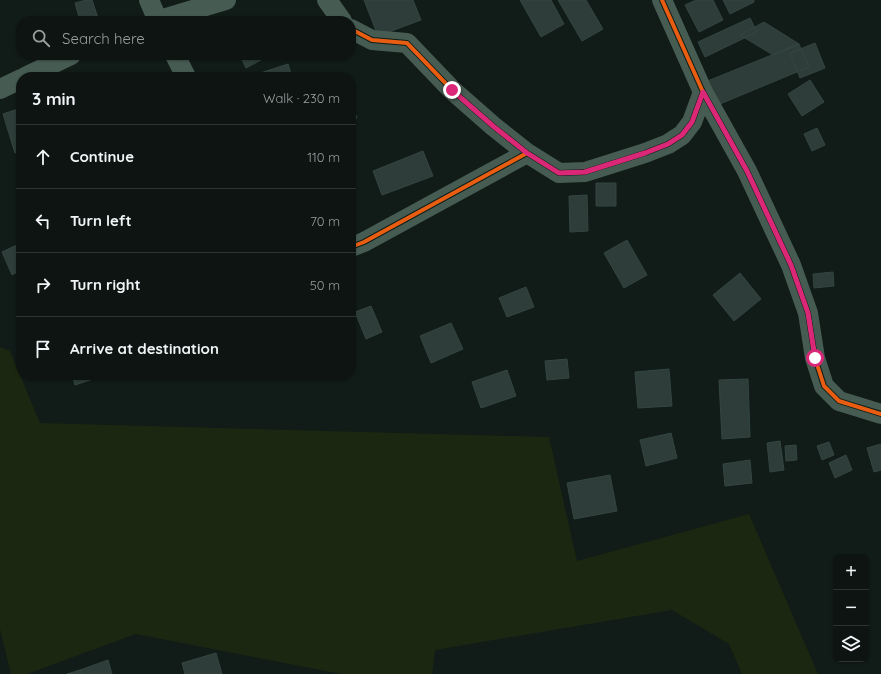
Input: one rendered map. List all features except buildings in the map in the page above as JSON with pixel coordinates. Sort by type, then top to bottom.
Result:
[{"type":"street","points":[[149,0],[155,16]]},
{"type":"street","points":[[173,16],[226,0]]},
{"type":"street","points":[[326,0],[338,16]]},
{"type":"street","points":[[662,0],[703,92],[747,171],[791,265],[808,313],[815,358],[824,386],[839,401],[881,414]]},
{"type":"street","points":[[356,32],[372,40],[407,43],[452,90],[493,126],[527,153],[559,173],[585,172],[668,144],[682,135],[692,122],[703,92]]},
{"type":"street","points":[[35,72],[61,60]]},
{"type":"street","points":[[178,60],[184,72]]},
{"type":"street","points":[[0,89],[16,81]]},
{"type":"street","points":[[356,245],[527,153]]},
{"type":"green space","points":[[0,347],[10,351],[16,365],[16,380],[22,380],[40,423],[549,437],[577,561],[749,514],[818,674],[742,674],[729,644],[672,610],[435,650],[432,674],[341,674],[136,634],[27,674],[11,674],[0,629]]},
{"type":"cycle path","points":[[662,0],[703,92],[747,171],[791,265],[808,313],[815,358],[824,386],[839,401],[881,414]]},
{"type":"cycle path","points":[[356,32],[372,40],[407,43],[452,90],[493,126],[527,153],[559,173],[585,172],[668,144],[682,135],[692,122],[703,92]]},
{"type":"cycle path","points":[[356,245],[527,153]]},
{"type":"route","points":[[452,90],[527,153],[559,173],[585,172],[608,166],[668,144],[682,135],[692,122],[703,92],[747,171],[791,265],[808,313],[815,358]]}]
